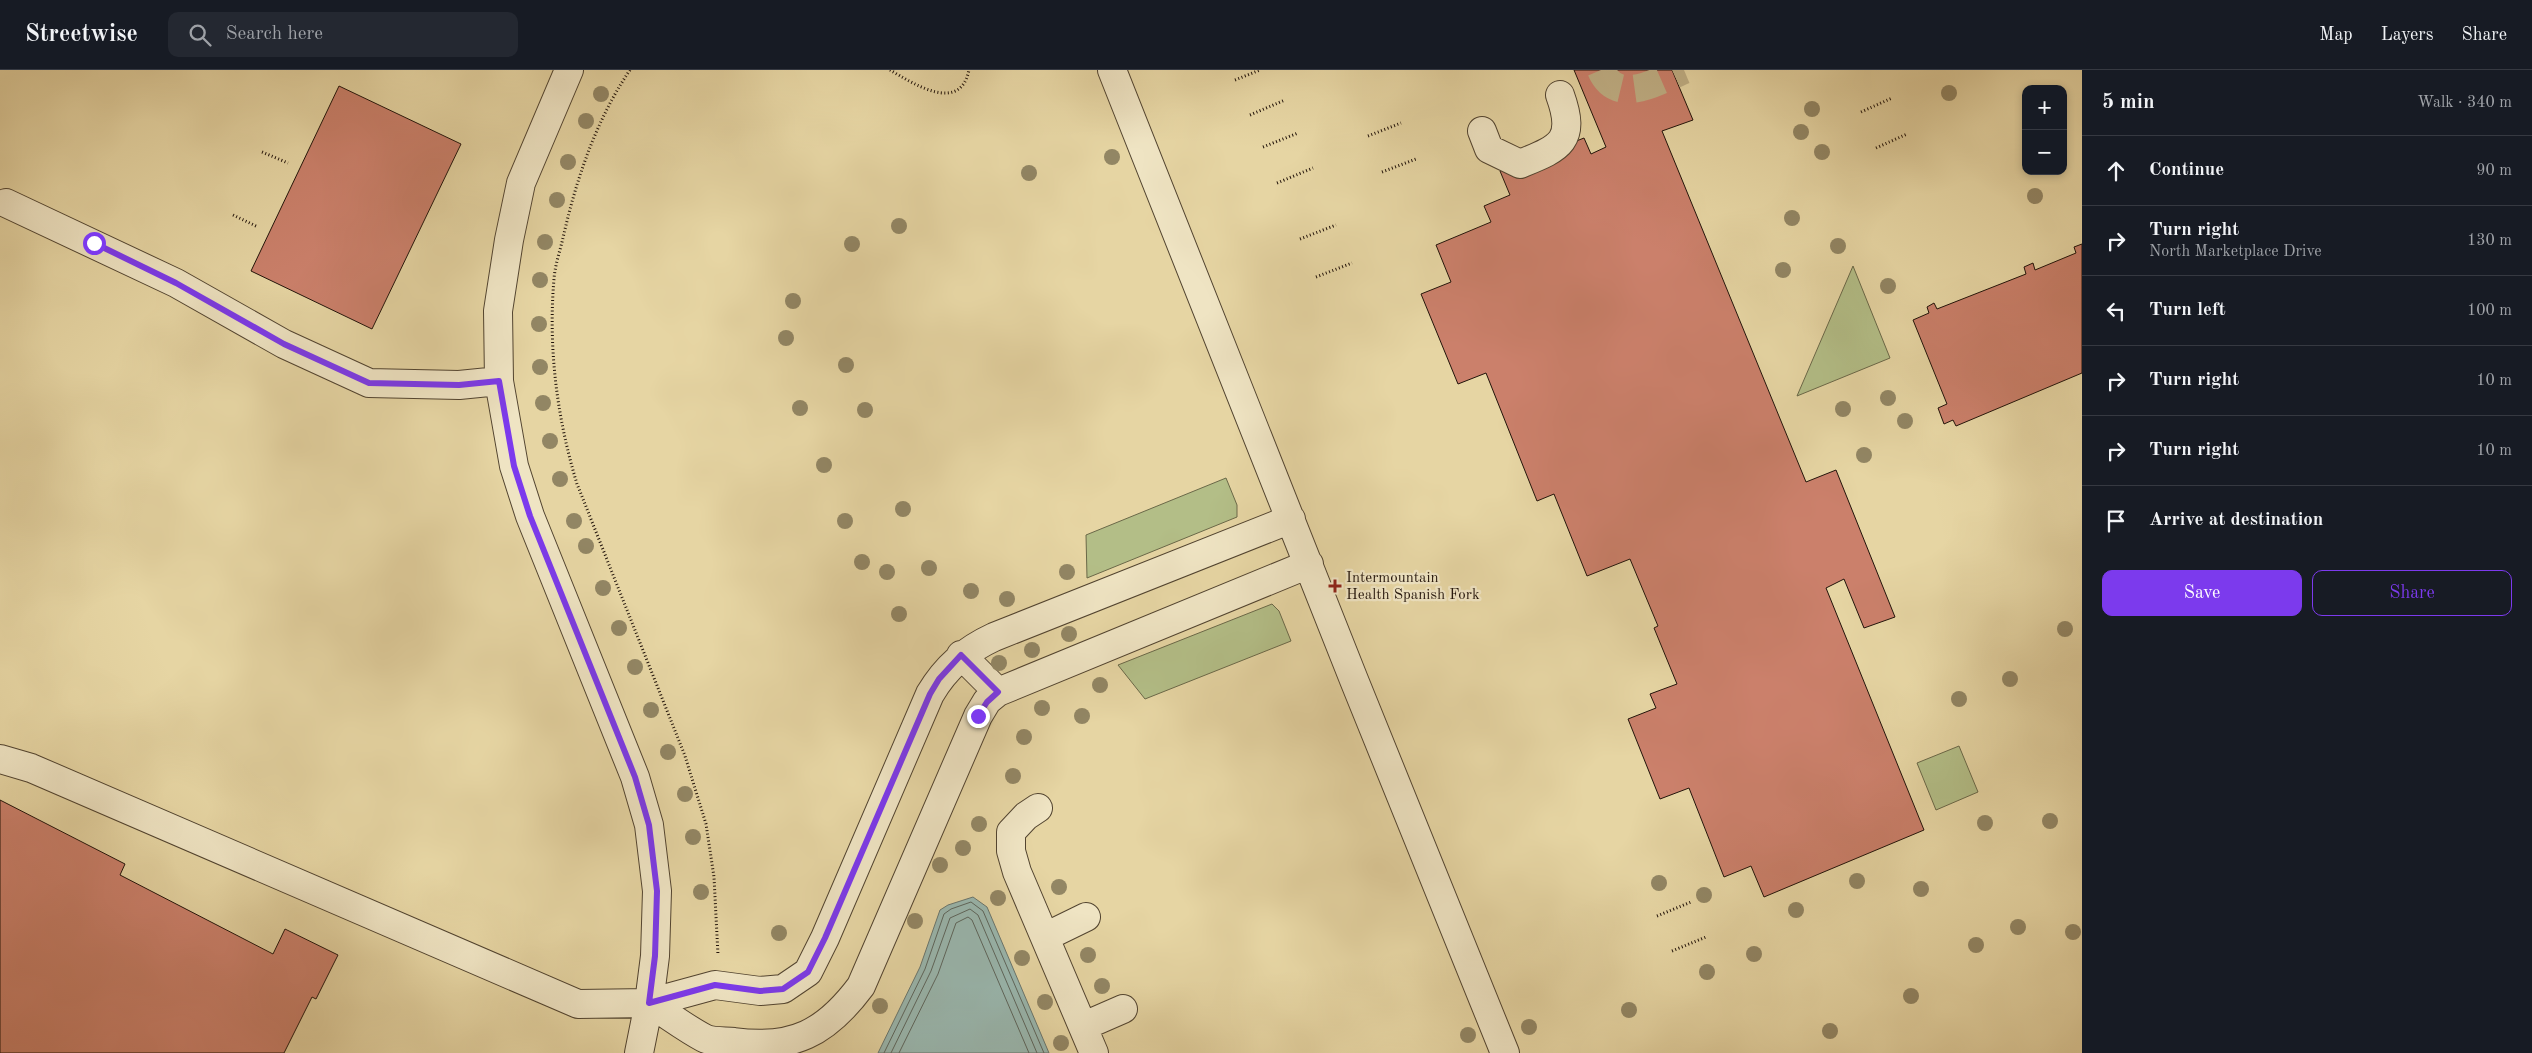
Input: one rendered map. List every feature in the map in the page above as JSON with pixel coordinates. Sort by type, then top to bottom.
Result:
[{"type":"street","points":[[569,70],[521,183],[498,312],[499,381],[514,466],[530,516],[632,768],[649,825],[657,891],[655,956],[649,1003],[638,1053]]},
{"type":"street","points":[[1112,70],[1505,1053]]},
{"type":"street","points":[[1482,131],[1490,149],[1520,164],[1556,149],[1567,130],[1566,110],[1560,96]]},
{"type":"street","points":[[6,203],[176,283],[284,344],[369,383],[459,385],[499,381]]},
{"type":"street","points":[[0,759],[32,768],[578,1004],[649,1003],[715,985],[760,991],[783,989],[808,972],[825,938],[930,694],[939,679],[961,655],[994,637],[1291,519]]},
{"type":"street","points":[[649,1003],[706,1039],[752,1044],[781,1042],[810,1034],[834,1019],[861,986],[978,716],[987,702],[998,692],[1309,564]]},
{"type":"street","points":[[961,655],[998,692]]},
{"type":"street","points":[[1038,808],[1026,816],[1011,832],[1011,852],[1017,872],[1094,1053]]},
{"type":"street","points":[[1045,937],[1086,918]]},
{"type":"street","points":[[1084,1026],[1123,1009]]},
{"type":"path","points":[[630,70],[589,149],[569,212],[554,278],[556,390],[564,441],[577,484],[686,756],[706,824],[714,877],[718,958]]},
{"type":"path","points":[[890,70],[920,89],[950,94],[963,84],[969,70]]},
{"type":"path","points":[[1235,80],[1260,70]]},
{"type":"path","points":[[1861,112],[1892,98]]},
{"type":"path","points":[[1250,115],[1285,100]]},
{"type":"path","points":[[1368,136],[1401,123]]},
{"type":"path","points":[[1263,147],[1298,133]]},
{"type":"path","points":[[1876,148],[1907,134]]},
{"type":"path","points":[[262,152],[288,163]]},
{"type":"path","points":[[1382,172],[1416,158]]},
{"type":"path","points":[[1277,183],[1312,168]]},
{"type":"path","points":[[233,215],[258,226]]},
{"type":"path","points":[[1300,239],[1336,225]]},
{"type":"path","points":[[1316,277],[1352,263]]},
{"type":"path","points":[[1657,916],[1691,902]]},
{"type":"path","points":[[1672,951],[1706,937]]},
{"type":"green space","points":[[1853,266],[1890,358],[1797,396]]},
{"type":"green space","points":[[1226,478],[1237,505],[1237,517],[1087,578],[1086,535]]},
{"type":"green space","points":[[1272,604],[1279,611],[1291,641],[1145,699],[1118,665]]},
{"type":"green space","points":[[1959,746],[1978,792],[1936,810],[1917,763]]},
{"type":"water","points":[[973,897],[987,907],[1049,1053],[878,1053],[920,967],[940,910],[948,905]]},
{"type":"building","points":[[1574,70],[1672,70],[1693,120],[1662,131],[1806,482],[1836,470],[1895,617],[1864,628],[1844,579],[1826,588],[1924,830],[1764,897],[1751,866],[1724,877],[1689,788],[1660,799],[1628,719],[1656,708],[1650,694],[1677,684],[1654,628],[1658,626],[1630,559],[1587,576],[1554,494],[1537,501],[1486,373],[1458,384],[1421,294],[1451,282],[1436,245],[1491,222],[1484,206],[1510,195],[1500,171],[1584,138],[1591,154],[1606,147]]},
{"type":"building","points":[[339,86],[461,144],[372,329],[251,271]]},
{"type":"building","points":[[2082,244],[2082,373],[1956,426],[1953,420],[1944,424],[1938,408],[1947,404],[1913,320],[1929,313],[1927,307],[1934,303],[1937,309],[2026,274],[2024,267],[2033,263],[2035,270],[2076,253],[2074,247]]},
{"type":"building","points":[[0,800],[125,864],[120,875],[273,954],[285,929],[338,955],[316,999],[312,997],[284,1053],[0,1053]]},
{"type":"tunnel","points":[[1601,70],[1608,81],[1617,87],[1627,89],[1651,85],[1684,70]]},
{"type":"place","name":"Intermountain Health Spanish Fork","points":[[1335,586]]},
{"type":"route","points":[[94,243],[176,283],[284,344],[369,383],[459,385],[499,381],[514,466],[530,516],[609,709],[635,777],[649,825],[657,891],[655,956],[649,1003],[715,985],[760,991],[783,989],[796,982],[808,972],[825,938],[930,694],[939,679],[961,655],[998,692],[987,702],[978,716]]}]
